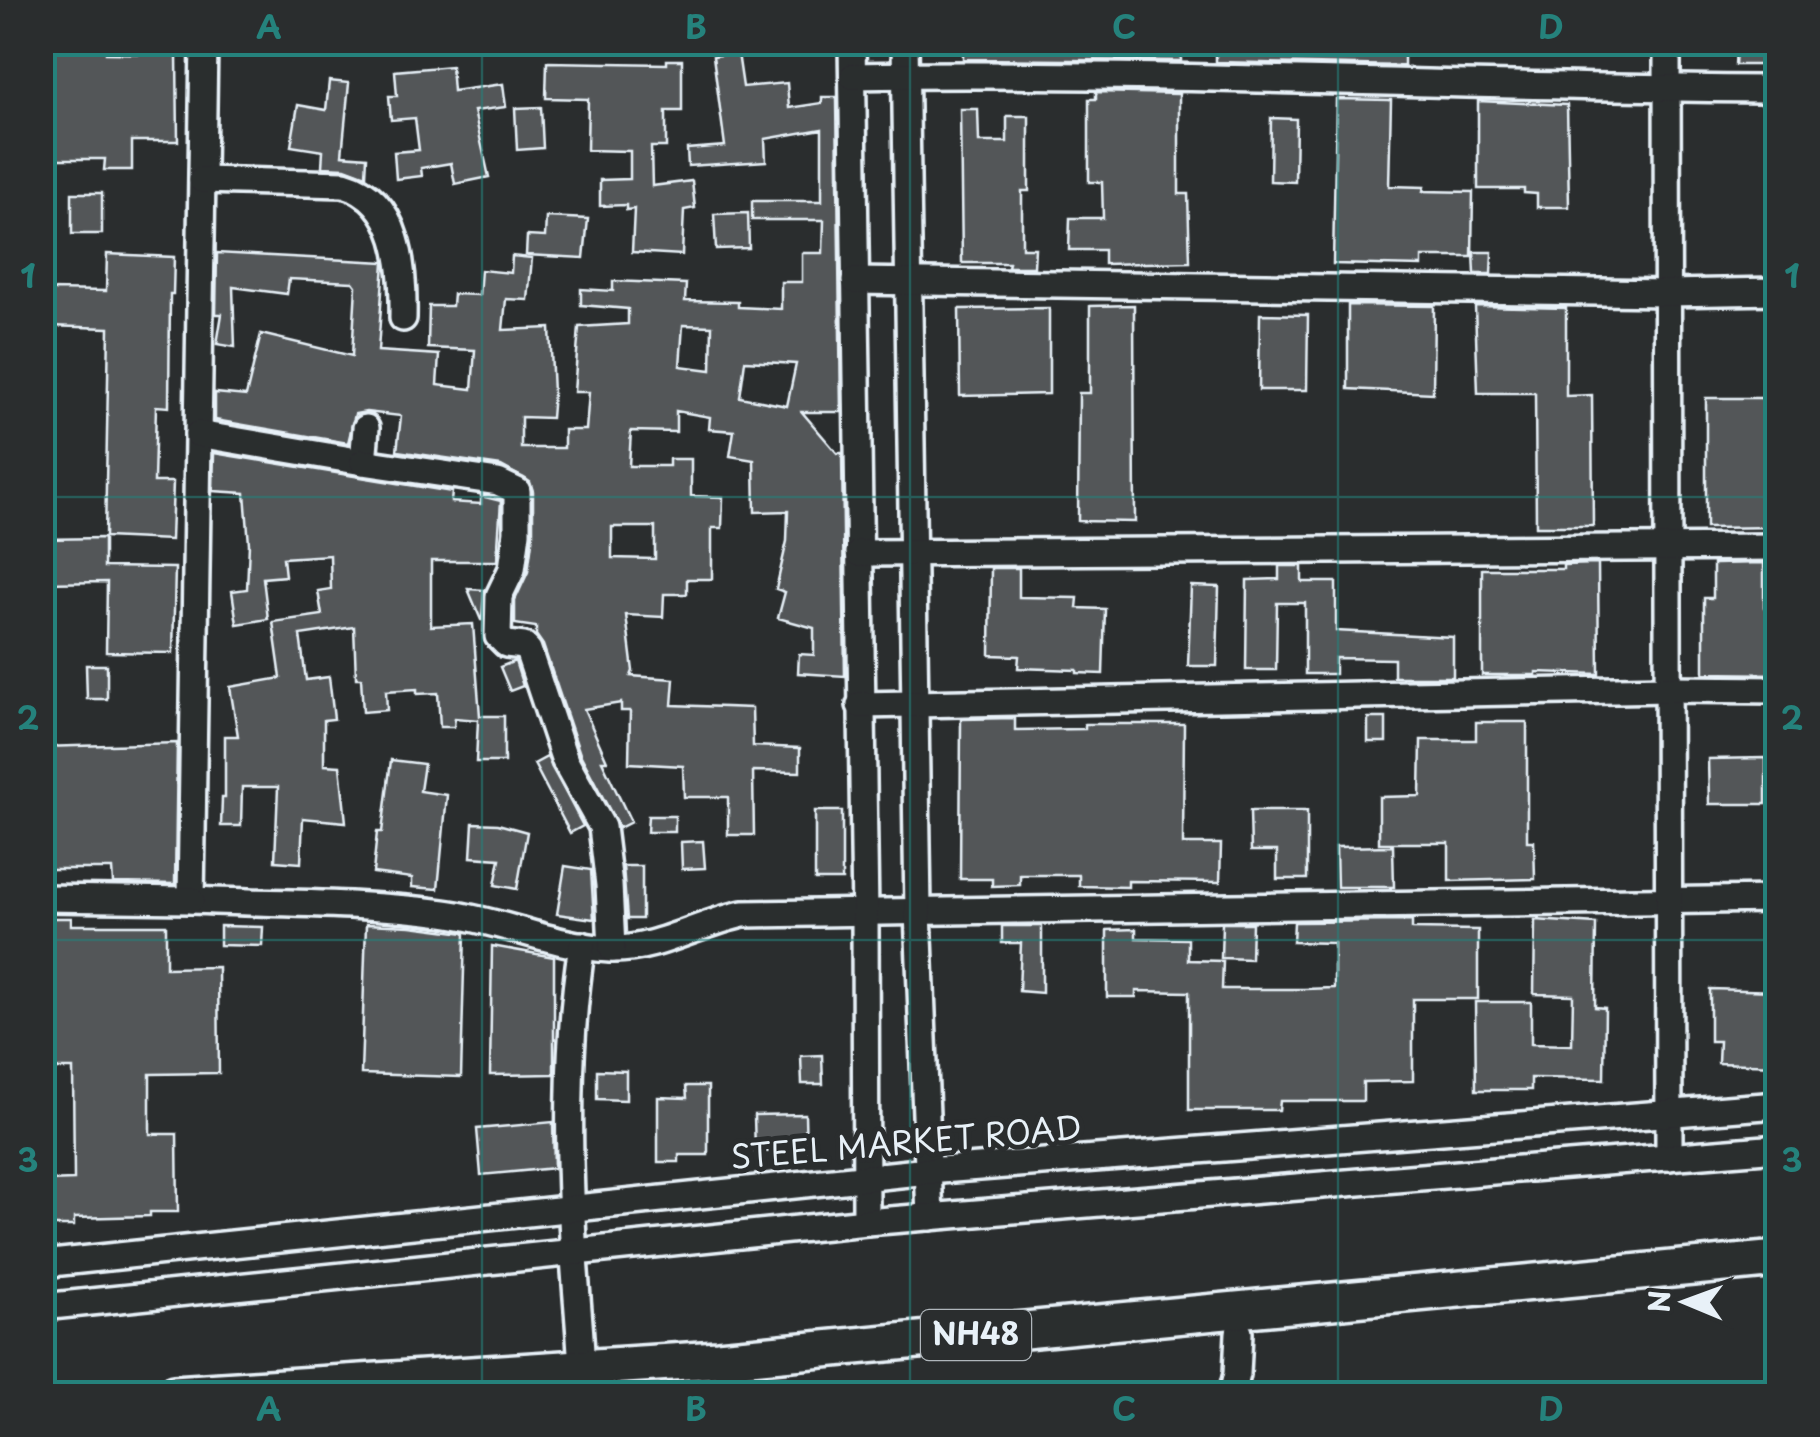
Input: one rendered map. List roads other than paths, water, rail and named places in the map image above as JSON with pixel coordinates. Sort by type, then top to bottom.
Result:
[{"type":"highway","name":"NH48","points":[[535,1394],[738,1357],[1778,1259]]},
{"type":"highway","name":"NH48","points":[[174,1394],[742,1380],[1778,1284]]},
{"type":"street","points":[[191,900],[204,42]]},
{"type":"street","points":[[852,42],[866,914],[866,1222]]},
{"type":"street","points":[[904,42],[918,911],[930,1216]]},
{"type":"street","points":[[1667,42],[1670,1157]]},
{"type":"street","points":[[853,76],[1206,77],[1778,90]]},
{"type":"street","points":[[202,180],[344,184],[364,191],[376,202],[398,244],[404,276],[403,318]]},
{"type":"street","points":[[855,281],[1668,293],[1778,291]]},
{"type":"street","points":[[364,462],[366,428]]},
{"type":"street","points":[[198,434],[498,482],[517,491],[517,532],[512,569],[500,596],[498,636],[506,644],[528,650],[565,761],[602,827],[610,884],[612,949]]},
{"type":"street","points":[[859,553],[1778,547]]},
{"type":"street","points":[[860,706],[1778,690]]},
{"type":"street","points":[[42,898],[191,900],[450,914],[612,949],[646,944],[743,914],[1778,899]]},
{"type":"street","points":[[582,944],[572,1007],[574,1252],[583,1384]]},
{"type":"street","name":"STEEL MARKET ROAD","points":[[42,1264],[928,1171],[1778,1106]]},
{"type":"street","points":[[42,1307],[930,1216],[1778,1148]]},
{"type":"street","points":[[1232,1394],[1238,1374],[1239,1334]]}]
